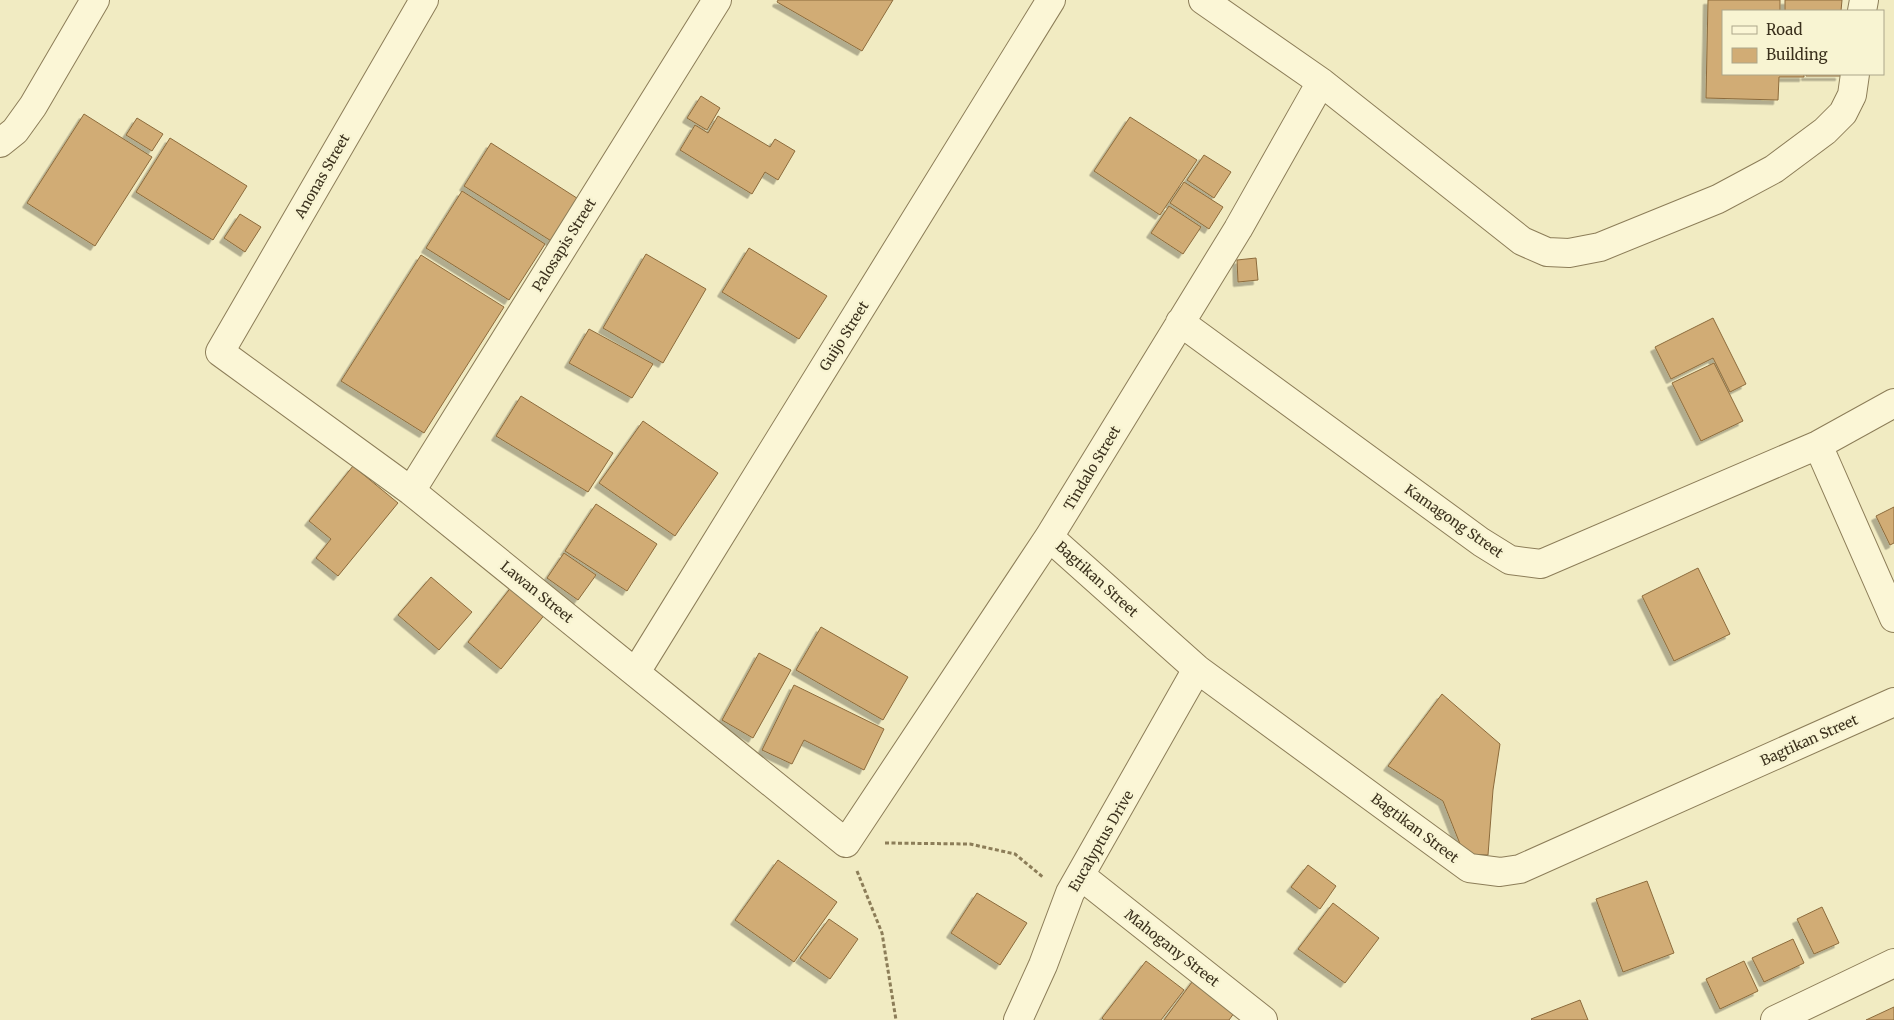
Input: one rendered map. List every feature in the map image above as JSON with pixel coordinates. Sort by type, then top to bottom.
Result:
[{"type":"street","points":[[0,144],[16,131],[95,0]]},
{"type":"street","name":"Anonas Street","points":[[220,352],[424,0]]},
{"type":"street","name":"Palosapis Street","points":[[411,491],[717,0]]},
{"type":"street","name":"Guijo Street","points":[[636,672],[1051,0]]},
{"type":"street","points":[[1203,0],[1321,82],[1522,241],[1547,252],[1570,253],[1600,247],[1718,199],[1774,169],[1824,131],[1843,113],[1852,95],[1855,75]]},
{"type":"street","name":"Tindalo Street","points":[[846,843],[1050,537],[1238,229],[1321,82]]},
{"type":"street","name":"Kamagong Street","points":[[1180,322],[1481,542],[1510,560],[1541,564],[1818,445],[1894,403]]},
{"type":"street","name":"Lawan Street","points":[[220,352],[411,491],[846,843]]},
{"type":"street","points":[[1818,445],[1894,618]]},
{"type":"street","name":"Bagtikan Street","points":[[1050,537],[1197,669],[1469,868],[1500,872],[1520,869],[1894,702]]},
{"type":"street","name":"Eucalyptus Drive","points":[[1018,1020],[1076,885],[1197,669]]},
{"type":"street","name":"Mahogany Street","points":[[1076,885],[1263,1020]]},
{"type":"street","points":[[1776,1020],[1894,962]]},
{"type":"path","points":[[896,1020],[882,934],[846,843],[970,844],[1015,854],[1037,874],[1076,885]]},
{"type":"building","points":[[778,0],[893,0],[862,51],[777,2]]},
{"type":"building","points":[[1708,0],[1780,0],[1780,10],[1722,10],[1722,75],[1804,75],[1804,77],[1779,77],[1778,100],[1706,98]]},
{"type":"building","points":[[1785,0],[1842,0],[1841,10],[1785,10]]},
{"type":"building","points":[[1806,75],[1840,75],[1840,76]]},
{"type":"building","points":[[701,96],[720,108],[707,130],[687,118]]},
{"type":"building","points":[[84,114],[152,157],[95,246],[27,203]]},
{"type":"building","points":[[718,116],[770,147],[775,139],[795,151],[778,180],[765,172],[752,194],[680,150],[695,125],[708,133]]},
{"type":"building","points":[[1130,117],[1197,160],[1160,215],[1094,171]]},
{"type":"building","points":[[137,118],[163,134],[152,151],[126,135]]},
{"type":"building","points":[[170,138],[247,186],[213,240],[136,192]]},
{"type":"building","points":[[491,143],[583,202],[556,244],[464,186]]},
{"type":"building","points":[[1204,155],[1231,172],[1214,198],[1187,180]]},
{"type":"building","points":[[1184,182],[1223,207],[1209,229],[1170,203]]},
{"type":"building","points":[[462,191],[545,244],[509,300],[426,248]]},
{"type":"building","points":[[1169,206],[1201,227],[1183,254],[1151,233]]},
{"type":"building","points":[[240,214],[261,227],[245,252],[224,238]]},
{"type":"building","points":[[749,248],[827,296],[799,339],[722,292]]},
{"type":"building","points":[[646,254],[706,289],[663,363],[603,328]]},
{"type":"building","points":[[421,255],[504,307],[424,433],[341,381]]},
{"type":"building","points":[[1256,258],[1258,280],[1238,282],[1237,260]]},
{"type":"building","points":[[1713,318],[1746,384],[1730,392],[1713,358],[1671,379],[1655,347]]},
{"type":"building","points":[[589,329],[653,364],[632,398],[569,363]]},
{"type":"building","points":[[1714,363],[1743,421],[1701,441],[1672,383]]},
{"type":"building","points":[[521,396],[613,453],[588,492],[496,436]]},
{"type":"building","points":[[643,421],[718,473],[675,536],[599,483]]},
{"type":"building","points":[[353,466],[398,503],[338,576],[316,558],[331,539],[309,521]]},
{"type":"building","points":[[596,504],[657,544],[627,591],[565,551]]},
{"type":"building","points":[[1894,507],[1894,543],[1890,545],[1876,516]]},
{"type":"building","points":[[564,553],[596,575],[578,600],[547,578]]},
{"type":"building","points":[[1698,568],[1730,634],[1674,661],[1642,596]]},
{"type":"building","points":[[431,577],[472,612],[439,650],[398,615]]},
{"type":"building","points":[[516,581],[550,608],[501,669],[468,642]]},
{"type":"building","points":[[821,627],[908,677],[883,720],[796,670]]},
{"type":"building","points":[[759,653],[791,670],[753,738],[722,720]]},
{"type":"building","points":[[794,685],[884,729],[864,770],[804,740],[792,764],[762,750]]},
{"type":"building","points":[[1442,694],[1500,744],[1493,790],[1488,855],[1464,854],[1443,801],[1388,766]]},
{"type":"building","points":[[778,860],[837,902],[794,962],[735,920]]},
{"type":"building","points":[[1308,865],[1336,886],[1320,909],[1291,887]]},
{"type":"building","points":[[1647,881],[1674,953],[1623,972],[1596,899]]},
{"type":"building","points":[[977,893],[1027,923],[1000,965],[951,933]]},
{"type":"building","points":[[1333,903],[1379,938],[1345,983],[1298,949]]},
{"type":"building","points":[[1822,907],[1839,943],[1814,954],[1797,919]]},
{"type":"building","points":[[829,919],[858,939],[830,979],[800,958]]},
{"type":"building","points":[[1793,939],[1804,963],[1764,982],[1752,958]]},
{"type":"building","points":[[1146,961],[1184,990],[1161,1020],[1104,1020],[1102,1018]]},
{"type":"building","points":[[1744,961],[1758,991],[1720,1009],[1706,979]]},
{"type":"building","points":[[1195,978],[1237,1009],[1229,1020],[1164,1020]]},
{"type":"building","points":[[1580,1000],[1588,1020],[1531,1019]]},
{"type":"building","points":[[1894,1007],[1894,1020],[1866,1020]]}]
